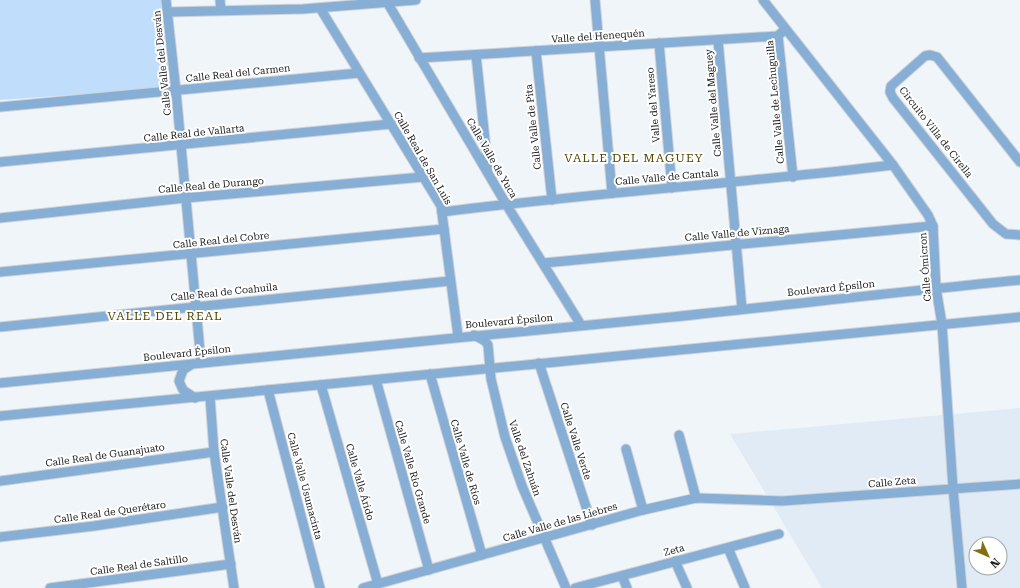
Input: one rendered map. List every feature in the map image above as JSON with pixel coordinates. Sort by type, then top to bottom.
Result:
[{"type":"street","name":"Calle Valle del Desván","points":[[166,0],[196,306],[198,363]]},
{"type":"street","points":[[220,0],[221,10]]},
{"type":"street","points":[[168,12],[320,8],[416,0]]},
{"type":"street","points":[[595,0],[612,193]]},
{"type":"street","name":"Calle Ómicron","points":[[763,0],[894,165],[928,215],[933,226],[936,288],[942,324],[953,488],[962,588]]},
{"type":"street","name":"Calle Valle de Yuca","points":[[386,2],[506,204],[544,263],[581,325]]},
{"type":"street","name":"Calle Real de San Luis","points":[[320,8],[423,177],[442,212],[458,336]]},
{"type":"street","name":"Calle Valle de Lechuguilla","points":[[786,28],[778,36],[793,177]]},
{"type":"street","name":"Valle del Henequén","points":[[419,58],[778,36]]},
{"type":"street","name":"Calle Valle del Maguey","points":[[718,40],[742,308]]},
{"type":"street","name":"Valle del Yareso","points":[[658,43],[672,188]]},
{"type":"street","name":"Calle Valle de Pita","points":[[536,51],[552,200]]},
{"type":"street","points":[[476,55],[488,172]]},
{"type":"street","name":"Circuito Villa de Cirella","points":[[1020,162],[937,57],[930,55],[925,56],[893,83],[890,89],[893,98],[993,224],[1006,234],[1020,235]]},
{"type":"street","name":"Calle Real del Carmen","points":[[0,107],[359,73]]},
{"type":"street","name":"Calle Real de Vallarta","points":[[0,162],[390,124]]},
{"type":"street","name":"Calle Valle de Cantala","points":[[442,212],[612,193],[793,177],[894,165]]},
{"type":"street","name":"Calle Real de Durango","points":[[0,218],[185,198],[423,177]]},
{"type":"street","name":"Calle Valle de Viznaga","points":[[544,263],[933,226]]},
{"type":"street","name":"Calle Real del Cobre","points":[[0,272],[444,229]]},
{"type":"street","name":"Boulevard Épsilon","points":[[0,383],[1020,280]]},
{"type":"street","name":"Calle Real de Coahuila","points":[[0,327],[450,281]]},
{"type":"street","points":[[0,416],[155,400],[210,397],[490,367],[1020,317]]},
{"type":"street","name":"Valle del Zahuán","points":[[474,335],[485,341],[488,346],[496,402],[505,437],[522,486],[566,588]]},
{"type":"street","points":[[196,398],[183,390],[179,381],[183,370],[198,363]]},
{"type":"street","name":"Calle Valle Verde","points":[[539,363],[592,525]]},
{"type":"street","name":"Calle Valle de Ríos","points":[[430,374],[482,555]]},
{"type":"street","name":"Calle Valle Río Grande","points":[[376,380],[429,570]]},
{"type":"street","name":"Calle Valle Árido","points":[[321,385],[378,584]]},
{"type":"street","name":"Calle Valle Usumacinta","points":[[268,390],[320,588]]},
{"type":"street","name":"Calle Valle del Desván","points":[[210,397],[214,452],[234,588]]},
{"type":"street","points":[[679,435],[696,498]]},
{"type":"street","points":[[626,449],[643,510]]},
{"type":"street","name":"Calle Real de Guanajuato","points":[[0,480],[214,452]]},
{"type":"street","name":"Calle Zeta","points":[[766,501],[1020,484]]},
{"type":"street","name":"Calle Valle de las Liebres","points":[[363,588],[643,510],[696,498],[766,501]]},
{"type":"street","name":"Calle Real de Querétaro","points":[[0,537],[94,526],[223,507]]},
{"type":"street","name":"Zeta","points":[[575,588],[779,534]]},
{"type":"street","points":[[728,548],[746,588]]},
{"type":"street","points":[[675,561],[687,588]]},
{"type":"street","name":"Calle Real de Saltillo","points":[[50,588],[231,564]]},
{"type":"street","points":[[622,576],[628,588]]},
{"type":"shaded area","points":[[0,0],[161,0],[171,88],[0,100]]},
{"type":"shaded area","points":[[1020,408],[1020,588],[822,588],[730,434]]},
{"type":"district","name":"VALLE DEL MAGUEY","points":[[634,158]]},
{"type":"district","name":"VALLE DEL REAL","points":[[165,316]]}]
